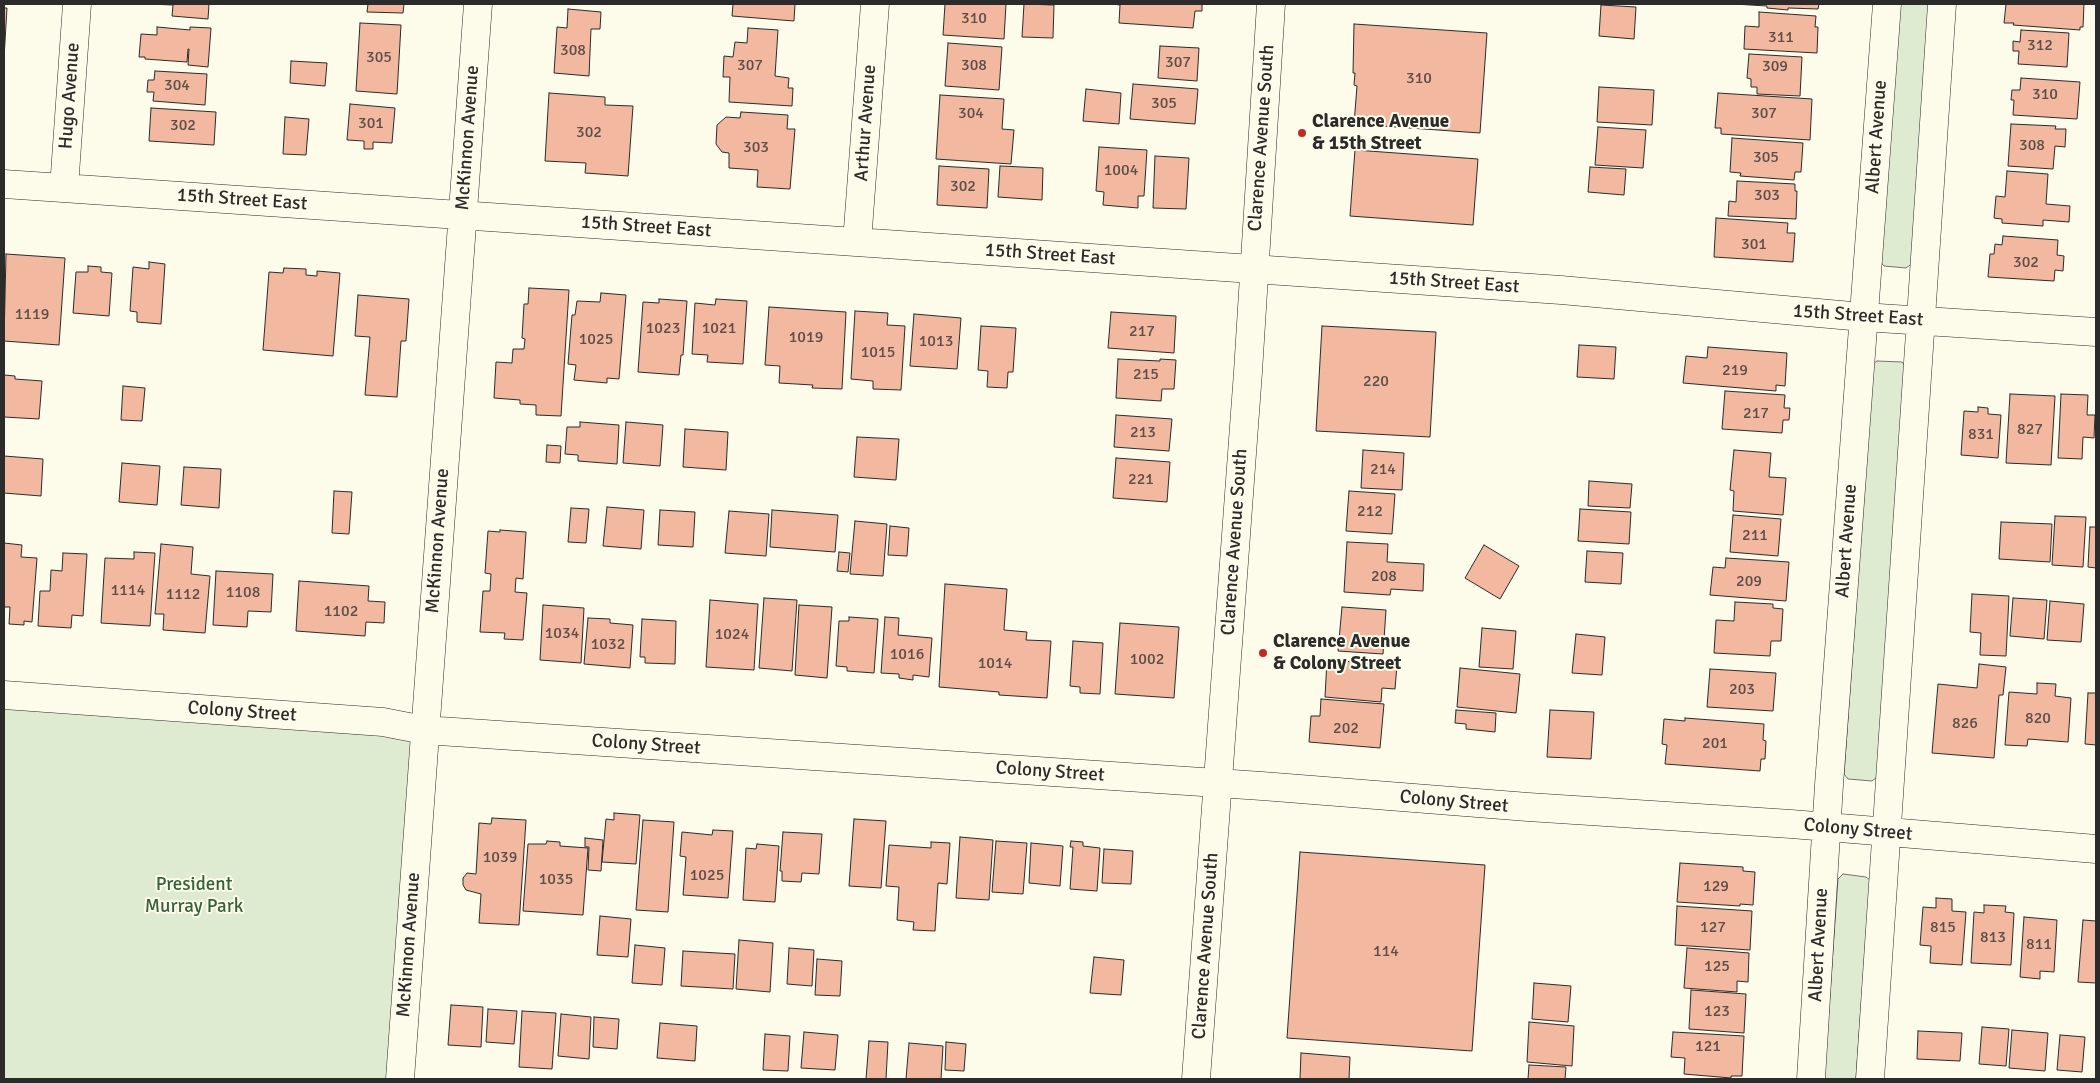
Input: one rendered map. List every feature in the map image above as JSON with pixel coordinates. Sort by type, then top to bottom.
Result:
[{"type":"street","name":"Hugo Avenue","points":[[64,188],[77,4]]},
{"type":"street","name":"McKinnon Avenue","points":[[400,1079],[478,4]]},
{"type":"street","name":"Arthur Avenue","points":[[857,242],[875,4]]},
{"type":"street","name":"Clarence Avenue South","points":[[1196,1079],[1248,372],[1271,4]]},
{"type":"street","name":"Albert Avenue","points":[[1811,1079],[1826,827],[1887,4]]},
{"type":"street","points":[[1870,1079],[1942,4]]},
{"type":"street","name":"15th Street East","points":[[4,184],[1561,290],[1863,317],[2096,332]]},
{"type":"street","name":"Colony Street","points":[[4,695],[383,722],[424,730],[1217,783],[1528,808],[1826,827],[2096,849]]},
{"type":"green space","points":[[1898,4],[1930,4],[1913,263],[1906,268],[1884,266],[1879,260]]},
{"type":"green space","points":[[1877,361],[1902,362],[1906,367],[1877,777],[1872,781],[1848,779],[1844,774],[1873,364]]},
{"type":"green space","name":"President Murray Park","points":[[4,700],[424,730],[400,1079],[4,1079]]},
{"type":"green space","points":[[1843,874],[1866,877],[1870,880],[1856,1079],[1824,1079],[1838,879]]},
{"type":"building","points":[[149,4],[209,4],[208,19],[172,16],[173,5]]},
{"type":"building","points":[[368,4],[404,4],[403,13],[367,12]]},
{"type":"building","points":[[733,4],[795,4],[794,21],[732,16]]},
{"type":"building","points":[[945,4],[1006,4],[1004,39],[943,35]]},
{"type":"building","points":[[1024,4],[1054,5],[1053,38],[1022,37]]},
{"type":"building","points":[[1112,4],[1202,4],[1202,11],[1195,11],[1193,28],[1119,23],[1120,5]]},
{"type":"building","points":[[1734,4],[1819,4],[1818,9],[1788,8],[1788,10],[1767,8],[1767,6]]},
{"type":"building","points":[[2006,4],[2084,4],[2083,27],[2080,27],[2080,30],[2004,23]]},
{"type":"building","points":[[1601,5],[1636,7],[1634,39],[1599,36]]},
{"type":"building","points":[[4,8],[7,8],[4,58]]},
{"type":"building","points":[[568,9],[601,12],[600,29],[591,29],[589,76],[554,73],[557,27],[567,28]]},
{"type":"building","points":[[1759,12],[1816,16],[1815,27],[1818,27],[1817,53],[1744,49],[1745,26],[1759,27]]},
{"type":"building","points":[[360,23],[401,25],[397,94],[356,91]]},
{"type":"building","points":[[1354,24],[1487,33],[1480,133],[1354,124],[1357,86],[1354,85],[1355,73],[1353,73]]},
{"type":"building","points":[[157,27],[190,30],[190,27],[211,28],[208,67],[188,65],[189,49],[187,62],[139,57],[141,34],[157,35]]},
{"type":"building","points":[[748,28],[778,30],[775,76],[789,78],[788,88],[793,88],[792,106],[729,102],[730,77],[723,77],[724,56],[733,57],[735,42],[747,43]]},
{"type":"building","points":[[2021,30],[2069,33],[2067,67],[2018,64],[2019,51],[2013,51],[2013,41],[2020,42]]},
{"type":"building","points":[[948,43],[1002,47],[999,90],[945,86]]},
{"type":"building","points":[[1160,46],[1199,48],[1197,81],[1158,78]]},
{"type":"building","points":[[1749,54],[1802,57],[1800,96],[1757,94],[1757,87],[1751,87],[1751,79],[1747,78]]},
{"type":"building","points":[[291,61],[327,63],[325,86],[290,83]]},
{"type":"building","points":[[155,71],[207,74],[205,105],[153,101],[154,92],[147,92],[148,80],[154,80]]},
{"type":"building","points":[[2021,78],[2080,82],[2077,119],[2013,115],[2014,100],[2011,100],[2012,90],[2020,90]]},
{"type":"building","points":[[1133,84],[1198,89],[1195,124],[1130,119]]},
{"type":"building","points":[[1599,87],[1654,90],[1652,125],[1597,122]]},
{"type":"building","points":[[1086,89],[1121,93],[1119,124],[1083,121]]},
{"type":"building","points":[[549,93],[605,97],[605,105],[633,106],[628,176],[585,173],[586,163],[545,161]]},
{"type":"building","points":[[1718,93],[1812,99],[1810,140],[1721,134],[1721,128],[1715,128]]},
{"type":"building","points":[[940,95],[1004,99],[1002,129],[1014,130],[1011,164],[936,159]]},
{"type":"building","points":[[350,104],[395,108],[392,143],[373,142],[373,149],[364,149],[364,141],[347,140]]},
{"type":"building","points":[[151,108],[216,112],[214,145],[149,141]]},
{"type":"building","points":[[741,112],[788,115],[787,129],[795,129],[790,189],[757,187],[758,170],[729,168],[729,153],[722,152],[716,144],[717,125],[726,117],[740,118]]},
{"type":"building","points":[[285,117],[309,119],[306,155],[283,154]]},
{"type":"building","points":[[2011,124],[2056,126],[2055,129],[2066,129],[2065,147],[2055,146],[2053,169],[2008,166]]},
{"type":"building","points":[[1598,127],[1646,130],[1643,168],[1595,165]]},
{"type":"building","points":[[1732,138],[1803,143],[1801,172],[1795,172],[1794,180],[1740,176],[1741,173],[1730,172]]},
{"type":"building","points":[[1099,147],[1147,150],[1144,196],[1138,196],[1138,208],[1103,205],[1104,192],[1096,191]]},
{"type":"building","points":[[1355,150],[1478,159],[1473,225],[1350,216]]},
{"type":"building","points":[[1155,156],[1189,158],[1186,209],[1153,208]]},
{"type":"building","points":[[939,166],[989,169],[987,208],[937,205]]},
{"type":"building","points":[[1000,166],[1043,168],[1042,200],[998,197]]},
{"type":"building","points":[[1590,167],[1626,169],[1624,195],[1588,192]]},
{"type":"building","points":[[2007,171],[2048,174],[2046,204],[2070,206],[2069,222],[2043,220],[2043,226],[2002,223],[2002,219],[1994,218],[1996,196],[2005,197]]},
{"type":"building","points":[[1737,181],[1795,184],[1795,191],[1797,191],[1796,219],[1728,216],[1729,201],[1736,202]]},
{"type":"building","points":[[1716,218],[1788,223],[1787,233],[1795,233],[1793,262],[1714,257]]},
{"type":"building","points":[[2003,236],[2058,240],[2057,255],[2064,256],[2063,271],[2055,270],[2054,281],[1988,277],[1990,254],[1994,254],[1995,244],[2002,245]]},
{"type":"building","points":[[6,254],[65,258],[59,345],[4,341]]},
{"type":"building","points":[[149,262],[165,264],[161,324],[137,322],[137,312],[130,311],[133,267],[149,269]]},
{"type":"building","points":[[88,266],[101,267],[101,272],[112,273],[109,316],[73,313],[76,272],[88,272]]},
{"type":"building","points":[[284,268],[306,269],[306,275],[317,276],[317,271],[340,273],[333,356],[263,350],[269,272],[283,273]]},
{"type":"building","points":[[529,288],[569,290],[561,416],[536,415],[536,405],[520,404],[520,400],[494,398],[496,362],[512,363],[513,349],[524,349],[525,339],[522,338],[524,304],[528,304]]},
{"type":"building","points":[[601,293],[626,295],[619,379],[607,378],[607,383],[574,380],[576,365],[568,364],[572,315],[575,315],[577,301],[600,302]]},
{"type":"building","points":[[358,295],[409,299],[406,341],[401,341],[397,397],[365,395],[370,337],[355,336]]},
{"type":"building","points":[[659,299],[687,301],[683,355],[681,355],[679,375],[638,372],[643,302],[659,303]]},
{"type":"building","points":[[716,299],[747,301],[743,364],[707,362],[708,355],[692,354],[695,303],[715,305]]},
{"type":"building","points":[[769,307],[846,312],[842,389],[812,388],[813,385],[779,383],[780,366],[765,365]]},
{"type":"building","points":[[855,311],[888,313],[887,325],[905,326],[901,390],[873,389],[873,381],[851,379]]},
{"type":"building","points":[[1111,312],[1176,316],[1174,353],[1108,348]]},
{"type":"building","points":[[914,314],[961,318],[957,369],[910,366]]},
{"type":"building","points":[[981,326],[1016,328],[1013,372],[1008,372],[1007,388],[987,387],[988,371],[978,370]]},
{"type":"building","points":[[1322,326],[1436,332],[1430,437],[1316,431]]},
{"type":"building","points":[[1579,345],[1616,347],[1614,379],[1577,377]]},
{"type":"building","points":[[1708,347],[1787,353],[1785,386],[1776,385],[1776,391],[1683,383],[1686,356],[1707,358]]},
{"type":"building","points":[[1118,359],[1176,360],[1174,389],[1162,389],[1161,401],[1116,398]]},
{"type":"building","points":[[4,375],[15,376],[15,379],[42,381],[39,419],[4,417]]},
{"type":"building","points":[[123,386],[145,388],[142,421],[121,420]]},
{"type":"building","points":[[1725,391],[1785,395],[1784,408],[1790,408],[1789,420],[1783,420],[1782,433],[1722,429]]},
{"type":"building","points":[[2010,394],[2055,396],[2051,465],[2006,463]]},
{"type":"building","points":[[2061,394],[2088,395],[2087,415],[2095,415],[2094,438],[2083,437],[2082,459],[2058,458]]},
{"type":"building","points":[[1978,407],[1988,408],[1988,414],[2001,415],[1998,458],[1961,455],[1964,411],[1978,412]]},
{"type":"building","points":[[1116,415],[1172,419],[1169,451],[1114,447]]},
{"type":"building","points":[[580,422],[619,425],[617,464],[578,461],[578,455],[565,454],[567,427],[580,427]]},
{"type":"building","points":[[626,422],[663,425],[660,466],[623,463]]},
{"type":"building","points":[[685,429],[728,432],[726,470],[683,467]]},
{"type":"building","points":[[857,437],[899,439],[896,480],[854,477]]},
{"type":"building","points":[[547,445],[561,446],[560,463],[546,462]]},
{"type":"building","points":[[1363,450],[1404,453],[1402,490],[1361,488]]},
{"type":"building","points":[[1734,450],[1771,453],[1769,477],[1786,478],[1783,515],[1733,511],[1734,491],[1730,490]]},
{"type":"building","points":[[4,456],[43,459],[41,496],[4,493]]},
{"type":"building","points":[[1116,458],[1170,462],[1167,502],[1113,498]]},
{"type":"building","points":[[122,463],[160,466],[157,505],[119,502]]},
{"type":"building","points":[[184,467],[221,469],[219,508],[181,505]]},
{"type":"building","points":[[1589,481],[1632,484],[1630,508],[1588,506]]},
{"type":"building","points":[[334,491],[352,492],[349,534],[332,533]]},
{"type":"building","points":[[1349,491],[1395,494],[1392,534],[1346,531]]},
{"type":"building","points":[[607,507],[644,510],[641,549],[603,546]]},
{"type":"building","points":[[571,508],[589,509],[586,543],[568,542]]},
{"type":"building","points":[[1580,509],[1631,512],[1629,544],[1578,541]]},
{"type":"building","points":[[660,510],[695,512],[693,547],[658,545]]},
{"type":"building","points":[[772,510],[838,515],[835,552],[770,547]]},
{"type":"building","points":[[729,511],[769,514],[766,556],[725,553]]},
{"type":"building","points":[[1733,515],[1781,519],[1778,556],[1730,552]]},
{"type":"building","points":[[2055,516],[2086,517],[2083,567],[2052,565]]},
{"type":"building","points":[[855,521],[887,524],[883,576],[850,574]]},
{"type":"building","points":[[2001,522],[2052,524],[2050,562],[1999,559]]},
{"type":"building","points":[[890,526],[909,528],[907,556],[888,555]]},
{"type":"building","points":[[2090,527],[2096,527],[2096,568],[2088,567]]},
{"type":"building","points":[[500,530],[526,532],[523,579],[516,578],[515,592],[527,593],[523,640],[504,639],[505,633],[480,632],[483,591],[490,591],[491,574],[485,573],[488,531],[500,532]]},
{"type":"building","points":[[1347,542],[1388,544],[1387,562],[1424,564],[1423,591],[1391,589],[1390,595],[1344,592]]},
{"type":"building","points":[[4,543],[22,545],[21,557],[37,558],[32,622],[24,621],[24,625],[9,624],[10,607],[4,607]]},
{"type":"building","points":[[161,544],[193,547],[191,574],[210,576],[205,633],[163,630],[164,614],[155,614]]},
{"type":"building","points":[[1484,545],[1519,566],[1500,599],[1465,578]]},
{"type":"building","points":[[1587,551],[1623,553],[1621,584],[1585,582]]},
{"type":"building","points":[[134,552],[155,553],[150,626],[101,623],[105,558],[134,559]]},
{"type":"building","points":[[839,552],[850,553],[848,572],[837,571]]},
{"type":"building","points":[[63,553],[87,554],[83,616],[72,615],[71,628],[38,626],[40,591],[50,591],[51,570],[62,571]]},
{"type":"building","points":[[1726,558],[1789,562],[1786,601],[1710,595],[1713,567],[1725,568]]},
{"type":"building","points":[[216,571],[273,574],[271,612],[248,611],[247,627],[213,625]]},
{"type":"building","points":[[299,581],[369,586],[368,601],[385,602],[384,623],[366,622],[365,636],[296,631]]},
{"type":"building","points":[[945,584],[1007,589],[1004,630],[1027,632],[1026,640],[1051,641],[1047,698],[999,695],[999,692],[939,687]]},
{"type":"building","points":[[1972,594],[2009,596],[2006,656],[1980,655],[1981,633],[1970,632]]},
{"type":"building","points":[[764,598],[797,600],[792,671],[759,668]]},
{"type":"building","points":[[2013,598],[2047,600],[2044,639],[2010,636]]},
{"type":"building","points":[[710,600],[758,604],[754,670],[706,667]]},
{"type":"building","points":[[2050,601],[2084,604],[2081,642],[2047,640]]},
{"type":"building","points":[[1735,602],[1773,604],[1773,608],[1783,609],[1781,641],[1771,641],[1770,656],[1714,653],[1716,620],[1734,621]]},
{"type":"building","points":[[543,605],[584,608],[581,663],[540,660]]},
{"type":"building","points":[[799,605],[832,607],[827,678],[795,675]]},
{"type":"building","points":[[1342,607],[1386,610],[1383,654],[1338,651]]},
{"type":"building","points":[[849,617],[878,619],[874,673],[847,671],[847,667],[836,666],[839,621],[849,621]]},
{"type":"building","points":[[885,617],[899,618],[898,635],[932,638],[929,677],[913,675],[913,680],[899,678],[899,674],[881,673]]},
{"type":"building","points":[[588,618],[610,619],[610,623],[633,625],[630,668],[584,664]]},
{"type":"building","points":[[642,619],[676,621],[675,664],[645,663],[645,657],[640,657]]},
{"type":"building","points":[[1120,623],[1179,627],[1174,698],[1115,694]]},
{"type":"building","points":[[1482,628],[1516,631],[1513,669],[1479,667]]},
{"type":"building","points":[[1576,634],[1605,637],[1602,675],[1572,673]]},
{"type":"building","points":[[1073,641],[1103,643],[1100,694],[1080,693],[1080,687],[1070,686]]},
{"type":"building","points":[[1327,660],[1397,665],[1395,689],[1382,688],[1381,702],[1325,697]]},
{"type":"building","points":[[1979,664],[2006,667],[2003,695],[1999,695],[1994,758],[1932,753],[1938,684],[1977,688]]},
{"type":"building","points":[[1460,668],[1520,674],[1516,713],[1457,707]]},
{"type":"building","points":[[1710,669],[1776,673],[1773,711],[1707,707]]},
{"type":"building","points":[[2037,683],[2056,684],[2055,696],[2071,698],[2068,742],[2028,739],[2027,746],[2005,745],[2009,692],[2037,694]]},
{"type":"building","points":[[2088,693],[2096,693],[2096,745],[2085,744]]},
{"type":"building","points":[[1321,699],[1384,704],[1380,748],[1309,742],[1311,716],[1320,716]]},
{"type":"building","points":[[1456,710],[1496,713],[1495,732],[1466,729],[1466,724],[1455,723]]},
{"type":"building","points":[[1550,710],[1594,712],[1591,759],[1547,757]]},
{"type":"building","points":[[1685,718],[1764,724],[1763,740],[1766,741],[1765,759],[1761,759],[1760,771],[1665,764],[1667,745],[1662,744],[1664,719],[1685,721]]},
{"type":"building","points":[[614,813],[640,815],[636,864],[602,862],[606,819],[614,820]]},
{"type":"building","points":[[492,818],[526,820],[519,925],[479,923],[481,894],[466,890],[463,885],[463,878],[467,873],[476,874],[479,823],[491,824]]},
{"type":"building","points":[[854,819],[886,821],[881,888],[849,886]]},
{"type":"building","points":[[643,820],[674,822],[668,912],[636,910]]},
{"type":"building","points":[[713,830],[733,831],[728,898],[683,895],[686,857],[680,856],[682,832],[712,835]]},
{"type":"building","points":[[783,832],[822,834],[819,874],[802,873],[801,882],[782,881],[782,871],[780,871]]},
{"type":"building","points":[[960,837],[993,840],[989,900],[956,898]]},
{"type":"building","points":[[585,838],[603,840],[601,871],[588,870],[589,847],[585,847]]},
{"type":"building","points":[[547,841],[560,842],[560,846],[588,848],[583,915],[523,911],[528,844],[546,844]]},
{"type":"building","points":[[996,841],[1027,843],[1023,894],[992,892]]},
{"type":"building","points":[[1071,841],[1083,842],[1083,846],[1100,848],[1097,891],[1070,889],[1073,847],[1070,847]]},
{"type":"building","points":[[931,842],[950,843],[947,884],[938,883],[935,931],[913,930],[914,922],[897,920],[899,887],[886,886],[889,845],[931,848]]},
{"type":"building","points":[[1031,843],[1063,846],[1060,886],[1029,883]]},
{"type":"building","points":[[757,844],[779,846],[775,902],[743,900],[746,848],[756,849]]},
{"type":"building","points":[[1104,849],[1133,851],[1131,884],[1102,883]]},
{"type":"building","points":[[1300,852],[1485,865],[1472,1051],[1287,1038]]},
{"type":"building","points":[[1680,863],[1743,867],[1743,871],[1755,872],[1753,905],[1740,904],[1740,906],[1677,902]]},
{"type":"building","points":[[1936,898],[1952,899],[1952,911],[1966,912],[1962,965],[1930,963],[1931,946],[1920,945],[1923,907],[1936,908]]},
{"type":"building","points":[[1984,905],[2006,906],[2005,912],[2014,913],[2011,965],[1971,963],[1974,912],[1984,913]]},
{"type":"building","points":[[1677,906],[1752,911],[1750,950],[1675,945]]},
{"type":"building","points":[[600,916],[631,919],[628,957],[597,955]]},
{"type":"building","points":[[2024,917],[2057,920],[2054,972],[2040,971],[2040,979],[2020,977]]},
{"type":"building","points":[[2083,920],[2096,921],[2096,983],[2078,982]]},
{"type":"building","points":[[739,940],[773,943],[770,992],[736,989]]},
{"type":"building","points":[[635,945],[665,948],[662,985],[632,983]]},
{"type":"building","points":[[789,948],[814,950],[812,986],[787,984]]},
{"type":"building","points":[[1687,948],[1749,953],[1748,982],[1737,981],[1737,992],[1684,988]]},
{"type":"building","points":[[683,951],[735,954],[733,989],[681,986]]},
{"type":"building","points":[[1094,957],[1124,960],[1121,995],[1090,993]]},
{"type":"building","points":[[817,959],[842,961],[840,996],[815,995]]},
{"type":"building","points":[[1534,983],[1571,986],[1568,1022],[1532,1019]]},
{"type":"building","points":[[1691,990],[1746,994],[1744,1033],[1689,1029]]},
{"type":"building","points":[[451,1005],[483,1007],[481,1047],[448,1045]]},
{"type":"building","points":[[488,1009],[517,1011],[514,1044],[486,1042]]},
{"type":"building","points":[[522,1011],[556,1013],[552,1069],[519,1067]]},
{"type":"building","points":[[561,1014],[591,1017],[589,1059],[558,1056]]},
{"type":"building","points":[[594,1017],[619,1019],[617,1049],[593,1047]]},
{"type":"building","points":[[1529,1022],[1574,1026],[1572,1066],[1527,1062]]},
{"type":"building","points":[[660,1023],[697,1026],[695,1061],[657,1058]]},
{"type":"building","points":[[1982,1027],[2009,1029],[2006,1066],[1979,1064]]},
{"type":"building","points":[[2012,1030],[2048,1033],[2045,1071],[2009,1068]]},
{"type":"building","points":[[1918,1031],[1962,1033],[1960,1061],[1917,1059]]},
{"type":"building","points":[[804,1032],[838,1035],[835,1070],[801,1068]]},
{"type":"building","points":[[1673,1032],[1744,1036],[1742,1076],[1731,1076],[1731,1078],[1684,1074],[1685,1058],[1671,1057]]},
{"type":"building","points":[[765,1034],[790,1036],[788,1071],[763,1070]]},
{"type":"building","points":[[2060,1035],[2085,1037],[2082,1072],[2057,1070]]},
{"type":"building","points":[[869,1041],[888,1042],[886,1079],[866,1079]]},
{"type":"building","points":[[946,1042],[966,1044],[964,1071],[945,1070]]},
{"type":"building","points":[[909,1043],[943,1046],[941,1079],[906,1079]]},
{"type":"building","points":[[1301,1053],[1350,1057],[1349,1079],[1300,1079]]},
{"type":"building","points":[[1529,1065],[1566,1067],[1565,1079],[1528,1079]]},
{"type":"place","name":"Clarence Avenue & 15th Street","points":[[1302,133]]},
{"type":"place","name":"Clarence Avenue & Colony Street","points":[[1263,653]]}]
